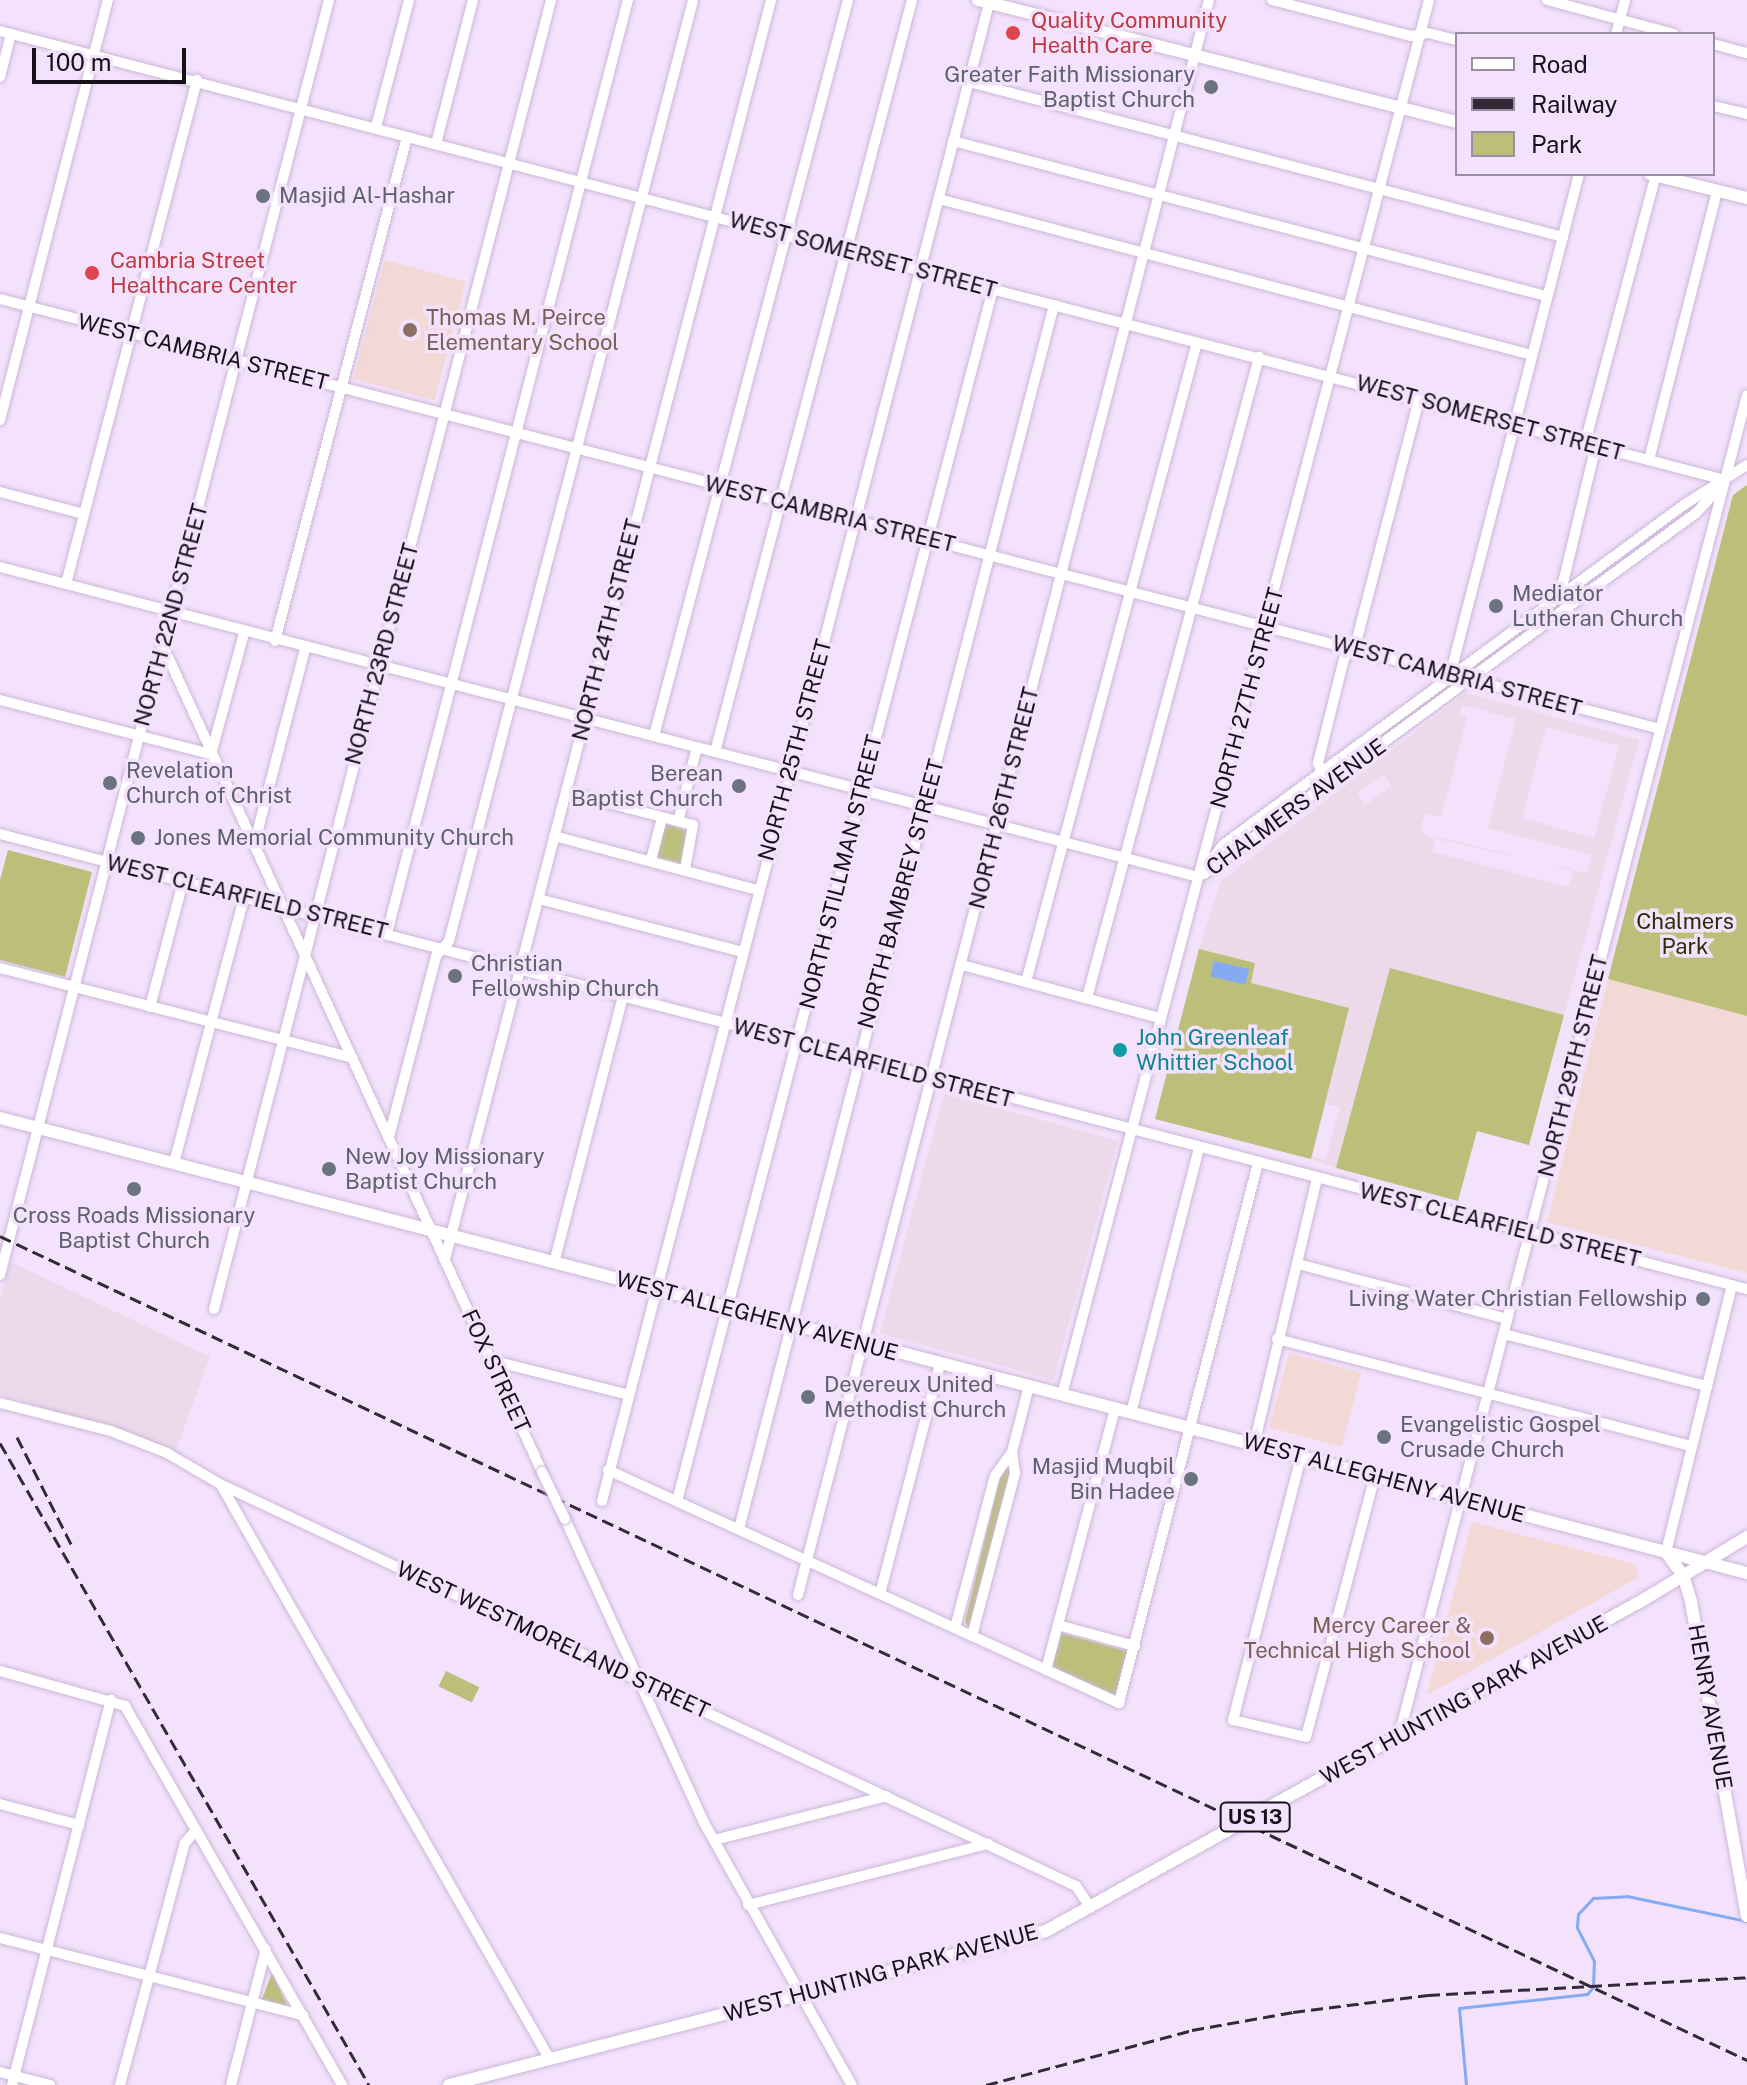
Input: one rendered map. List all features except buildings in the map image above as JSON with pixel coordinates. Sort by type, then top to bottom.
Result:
[{"type":"main road","points":[[986,1],[1455,121]]},
{"type":"main road","points":[[1657,176],[1747,198]]},
{"type":"main road","name":"WEST ALLEGHENY AVENUE","points":[[0,1118],[1747,1573]]},
{"type":"main road","name":"WEST HUNTING PARK AVENUE","points":[[449,2085],[1029,1938],[1399,1736],[1747,1537]]},
{"type":"main road","name":"HENRY AVENUE","points":[[1666,1552],[1683,1575],[1747,1916]]},
{"type":"street","points":[[0,420],[108,0]]},
{"type":"street","name":"NORTH 22ND STREET","points":[[0,1275],[329,0]]},
{"type":"street","points":[[376,127],[409,0]]},
{"type":"street","points":[[436,144],[473,0]]},
{"type":"street","name":"NORTH 23RD STREET","points":[[214,1309],[551,0]]},
{"type":"street","points":[[387,933],[628,0]]},
{"type":"street","points":[[389,1137],[436,956],[449,941],[693,0]]},
{"type":"street","name":"NORTH 24TH STREET","points":[[445,1259],[771,0]]},
{"type":"street","points":[[654,736],[848,0]]},
{"type":"street","points":[[715,752],[783,502],[912,0]]},
{"type":"street","name":"NORTH 26TH STREET","points":[[798,1595],[1209,0]]},
{"type":"street","points":[[1272,0],[1420,35],[1455,40]]},
{"type":"street","name":"NORTH 27TH STREET","points":[[1062,1395],[1429,0]]},
{"type":"street","points":[[1547,0],[1666,32]]},
{"type":"street","points":[[1616,32],[1625,0]]},
{"type":"street","name":"NORTH 25TH STREET","points":[[602,1501],[757,890],[969,82],[986,1]]},
{"type":"street","points":[[0,77],[6,32]]},
{"type":"street","name":"WEST SOMERSET STREET","points":[[6,32],[1725,480]]},
{"type":"street","points":[[1715,45],[1747,53]]},
{"type":"street","points":[[66,584],[197,80]]},
{"type":"street","points":[[969,82],[1563,237]]},
{"type":"street","points":[[1715,106],[1747,114]]},
{"type":"street","points":[[275,641],[407,137]]},
{"type":"street","points":[[953,141],[1546,296]]},
{"type":"street","points":[[1450,676],[1578,176]]},
{"type":"street","points":[[1573,604],[1565,593],[1563,583],[1590,444],[1653,176]]},
{"type":"street","points":[[1649,460],[1717,191]]},
{"type":"street","points":[[939,199],[1532,355]]},
{"type":"street","name":"NORTH STILLMAN STREET","points":[[677,1501],[993,289]]},
{"type":"street","name":"WEST CAMBRIA STREET","points":[[0,299],[1660,729]]},
{"type":"street","name":"NORTH BAMBREY STREET","points":[[739,1529],[1054,305]]},
{"type":"street","points":[[1026,982],[1197,342]]},
{"type":"street","points":[[1087,998],[1128,858],[1259,357]]},
{"type":"street","name":"NORTH 29TH STREET","points":[[1399,1736],[1747,395]]},
{"type":"street","points":[[1329,784],[1320,773],[1350,649],[1357,639],[1419,399]]},
{"type":"street","name":"CHALMERS AVENUE","points":[[1199,877],[1223,845],[1685,504],[1747,465]]},
{"type":"street","name":"CHALMERS AVENUE","points":[[1199,877],[1696,513],[1725,480]]},
{"type":"street","points":[[0,492],[84,514]]},
{"type":"street","points":[[0,567],[172,615],[450,683],[1199,877]]},
{"type":"street","points":[[0,700],[211,754],[244,633]]},
{"type":"street","name":"FOX STREET","points":[[163,646],[714,1840],[852,2085]]},
{"type":"street","points":[[255,841],[305,649]]},
{"type":"street","points":[[679,818],[697,747]]},
{"type":"street","points":[[566,792],[662,818],[679,818],[693,825],[695,836],[685,869]]},
{"type":"street","points":[[651,860],[662,818]]},
{"type":"street","name":"WEST CLEARFIELD STREET","points":[[0,834],[1747,1289]]},
{"type":"street","points":[[554,836],[757,890]]},
{"type":"street","points":[[150,1007],[183,882]]},
{"type":"street","points":[[174,1163],[244,898]]},
{"type":"street","points":[[539,899],[742,952]]},
{"type":"street","points":[[962,965],[1160,1018]]},
{"type":"street","points":[[0,968],[353,1058]]},
{"type":"street","points":[[554,1263],[623,996]]},
{"type":"street","points":[[1131,1413],[1199,1148]]},
{"type":"street","points":[[608,1470],[1119,1703],[1258,1163]]},
{"type":"street","points":[[1254,1445],[1317,1178]]},
{"type":"street","points":[[1298,1264],[1507,1319]]},
{"type":"street","points":[[1666,1552],[1732,1285]]},
{"type":"street","points":[[1504,1334],[1707,1386]]},
{"type":"street","points":[[1277,1339],[1691,1446]]},
{"type":"street","points":[[494,1361],[629,1395]]},
{"type":"street","points":[[880,1594],[940,1363]]},
{"type":"street","points":[[955,1628],[995,1476],[1012,1452],[1029,1386]]},
{"type":"street","name":"WEST WESTMORELAND STREET","points":[[0,1403],[111,1431],[167,1453],[220,1484],[1076,1886],[1090,1907]]},
{"type":"street","points":[[1046,1670],[1115,1408]]},
{"type":"street","points":[[972,1636],[1015,1473],[1012,1452]]},
{"type":"street","points":[[1301,1457],[1233,1720],[1306,1737],[1375,1476]]},
{"type":"street","points":[[220,1484],[549,2058]]},
{"type":"street","points":[[1058,1625],[1135,1646]]},
{"type":"street","points":[[0,1671],[125,1706],[342,2085]]},
{"type":"street","points":[[13,2080],[111,1700]]},
{"type":"street","points":[[714,1840],[886,1796]]},
{"type":"street","points":[[0,1804],[79,1825]]},
{"type":"street","points":[[120,2085],[185,1843],[196,1830]]},
{"type":"street","points":[[748,1905],[988,1844]]},
{"type":"street","points":[[0,1938],[303,2015]]},
{"type":"street","points":[[231,2085],[266,1949]]},
{"type":"street","points":[[0,2072],[13,2080],[50,2085]]},
{"type":"shaded area","name":"Thomas M. Peirce Elementary School","points":[[385,260],[466,282],[434,401],[353,379]]},
{"type":"shaded area","points":[[1466,693],[1639,740],[1564,1015],[1390,968],[1336,1168],[1311,1159],[1349,1008],[1250,983],[1255,963],[1199,949],[1221,881]],"holes":[[[1462,705],[1516,719],[1488,828],[1592,855],[1587,873],[1533,861],[1573,871],[1569,887],[1432,852],[1435,839],[1420,830],[1425,813],[1441,817],[1467,717],[1459,715]],[[1546,727],[1619,746],[1594,838],[1522,818]],[[1383,774],[1391,786],[1365,805],[1357,794]],[[1326,1104],[1340,1107],[1326,1160],[1312,1156]]]},
{"type":"shaded area","points":[[1608,979],[1747,1016],[1747,1273],[1547,1222]]},
{"type":"shaded area","points":[[944,1094],[1118,1141],[1054,1380],[880,1334]]},
{"type":"shaded area","points":[[11,1262],[210,1357],[176,1450],[0,1394],[0,1298]]},
{"type":"shaded area","points":[[1289,1353],[1361,1372],[1342,1447],[1269,1427]]},
{"type":"shaded area","name":"Mercy Career & Technical High School","points":[[1472,1522],[1635,1564],[1639,1577],[1427,1695]]},
{"type":"green space","name":"Chalmers Park","points":[[1747,485],[1747,1016],[1608,979],[1733,495]]},
{"type":"green space","points":[[666,824],[687,831],[683,864],[657,857]]},
{"type":"green space","points":[[8,850],[92,872],[65,977],[0,960],[0,880]]},
{"type":"green space","points":[[1199,949],[1255,963],[1251,983],[1349,1008],[1311,1159],[1155,1119]]},
{"type":"green space","points":[[1390,968],[1564,1015],[1529,1145],[1477,1131],[1458,1201],[1336,1168]]},
{"type":"green space","points":[[1009,1462],[1012,1470],[969,1627],[965,1622],[1002,1468]]},
{"type":"green space","points":[[1061,1633],[1127,1651],[1115,1696],[1052,1668]]},
{"type":"green space","points":[[446,1671],[479,1687],[472,1702],[439,1686]]},
{"type":"green space","points":[[272,1973],[289,2009],[261,2002]]},
{"type":"water","points":[[1214,961],[1249,969],[1245,985],[1210,977]]},
{"type":"waterway","points":[[1466,2085],[1459,2008],[1587,1994],[1593,1987],[1594,1961],[1577,1927],[1578,1914],[1593,1898],[1627,1896],[1747,1921]]},
{"type":"railway","points":[[0,1236],[1747,2060]]},
{"type":"railway","points":[[17,1437],[71,1544]]},
{"type":"railway","points":[[0,1443],[369,2085]]},
{"type":"railway","points":[[986,2085],[1192,2030],[1293,2012],[1428,1995],[1747,1977]]},
{"type":"place","name":"Quality Community Health Care","points":[[1013,33]]},
{"type":"place","name":"Greater Faith Missionary Baptist Church","points":[[1211,87]]},
{"type":"place","name":"Masjid Al-Hashar","points":[[263,196]]},
{"type":"place","name":"Cambria Street Healthcare Center","points":[[92,273]]},
{"type":"place","name":"Thomas M. Peirce Elementary School","points":[[410,330]]},
{"type":"place","name":"Mediator Lutheran Church","points":[[1496,606]]},
{"type":"place","name":"Revelation Church of Christ","points":[[110,783]]},
{"type":"place","name":"Berean Baptist Church","points":[[739,786]]},
{"type":"place","name":"Jones Memorial Community Church","points":[[138,838]]},
{"type":"place","name":"Christian Fellowship Church","points":[[455,976]]},
{"type":"place","name":"John Greenleaf Whittier School","points":[[1120,1050]]},
{"type":"place","name":"New Joy Missionary Baptist Church","points":[[329,1169]]},
{"type":"place","name":"Cross Roads Missionary Baptist Church","points":[[134,1189]]},
{"type":"place","name":"Living Water Christian Fellowship","points":[[1703,1299]]},
{"type":"place","name":"Devereux United Methodist Church","points":[[808,1397]]},
{"type":"place","name":"Evangelistic Gospel Crusade Church","points":[[1384,1437]]},
{"type":"place","name":"Masjid Muqbil Bin Hadee","points":[[1191,1479]]},
{"type":"place","name":"Mercy Career & Technical High School","points":[[1487,1638]]}]
